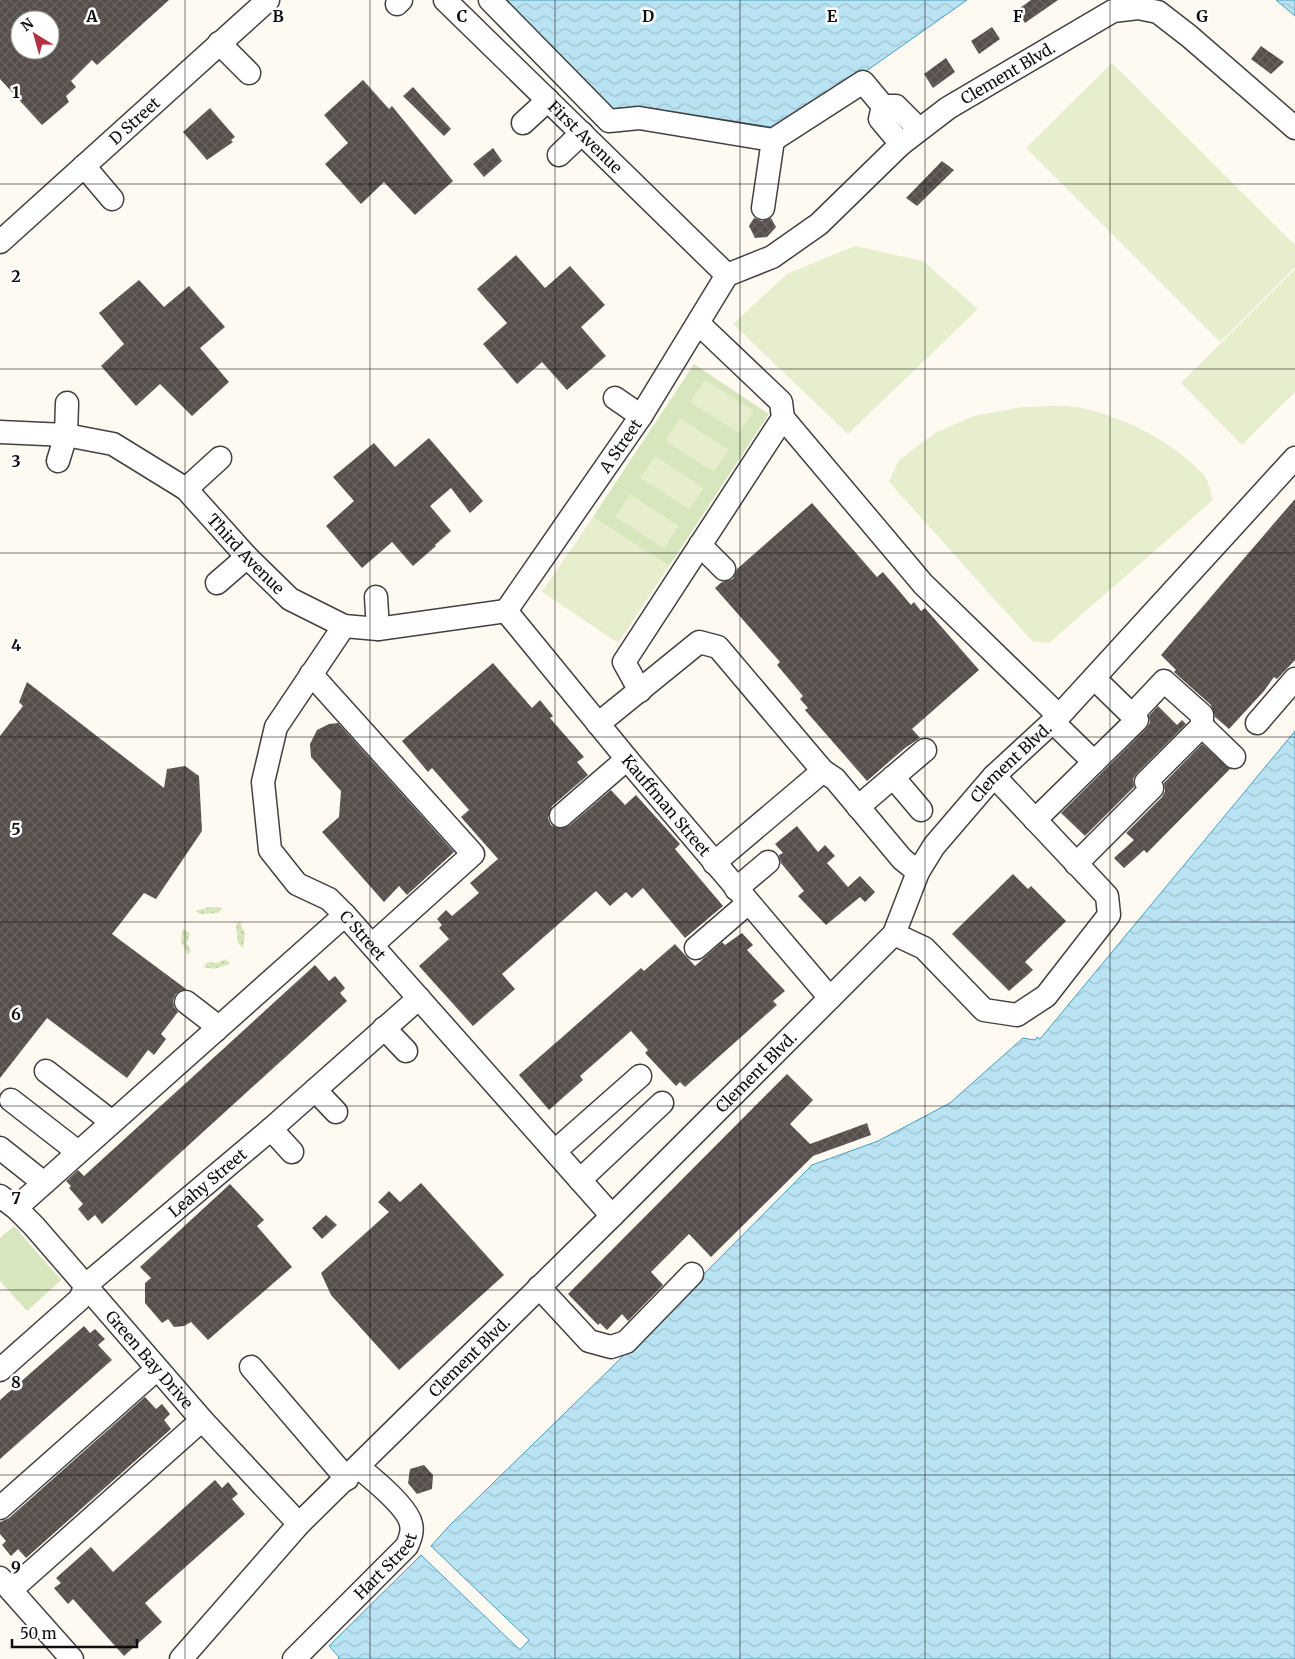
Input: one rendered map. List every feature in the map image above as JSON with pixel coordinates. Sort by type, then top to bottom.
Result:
[{"type":"street","name":"D Street","points":[[0,242],[220,43],[245,7],[268,0]]},
{"type":"street","name":"First Avenue","points":[[445,0],[728,274]]},
{"type":"street","points":[[490,0],[609,122],[639,118],[773,140],[863,82],[883,106]]},
{"type":"street","name":"Clement Blvd.","points":[[728,274],[819,224],[901,144],[948,108],[1113,12],[1138,8],[1158,12],[1189,36],[1295,128]]},
{"type":"street","points":[[220,43],[249,73]]},
{"type":"street","points":[[523,123],[548,100]]},
{"type":"street","points":[[883,106],[896,106],[919,129]]},
{"type":"street","points":[[883,106],[880,119],[901,144]]},
{"type":"street","points":[[559,155],[582,133]]},
{"type":"street","points":[[763,208],[773,140]]},
{"type":"street","points":[[84,166],[112,199]]},
{"type":"street","name":"A Street","points":[[506,611],[641,416],[728,274]]},
{"type":"street","points":[[699,324],[781,402],[783,418],[923,584],[1056,719],[1094,762]]},
{"type":"street","points":[[615,398],[641,416]]},
{"type":"street","points":[[58,461],[66,435],[67,403]]},
{"type":"street","points":[[640,691],[624,662],[783,418]]},
{"type":"street","name":"Third Avenue","points":[[0,432],[66,435],[113,444],[186,488],[247,557],[290,599],[344,626],[378,629],[506,611]]},
{"type":"street","points":[[186,488],[220,458]]},
{"type":"street","name":"Clement Blvd.","points":[[182,1659],[299,1524],[612,1216],[894,934],[918,872],[934,846],[994,776],[1056,719],[1295,458]]},
{"type":"street","points":[[700,545],[724,569]]},
{"type":"street","points":[[217,583],[247,557]]},
{"type":"street","points":[[376,598],[378,629]]},
{"type":"street","name":"Kauffman Street","points":[[506,611],[714,863],[830,998]]},
{"type":"street","name":"C Street","points":[[344,626],[276,727],[263,782],[270,850],[298,884],[329,899],[346,915],[612,1216]]},
{"type":"street","points":[[598,724],[699,642],[718,647],[823,771],[834,779],[902,859],[918,872]]},
{"type":"street","points":[[311,674],[473,854],[372,945]]},
{"type":"street","points":[[1035,820],[1137,720],[1094,678]]},
{"type":"street","points":[[1257,723],[1295,679]]},
{"type":"street","points":[[1076,864],[1152,788],[1146,782],[1202,726],[1202,715],[1164,680],[1132,715]]},
{"type":"street","points":[[1202,726],[1234,757]]},
{"type":"street","points":[[858,807],[926,750]]},
{"type":"street","points":[[561,816],[627,759]]},
{"type":"street","points":[[714,863],[823,771]]},
{"type":"street","points":[[894,934],[924,948],[984,1010],[1017,1015],[1046,996],[1109,915],[1107,896],[994,776]]},
{"type":"street","points":[[893,777],[921,810]]},
{"type":"street","points":[[696,948],[742,896],[768,862]]},
{"type":"street","points":[[8,1202],[44,1183],[346,915]]},
{"type":"street","name":"Leahy Street","points":[[0,1370],[80,1299],[86,1285],[271,1129],[419,998]]},
{"type":"street","points":[[186,1002],[212,1022],[216,1030]]},
{"type":"street","points":[[384,1028],[406,1051]]},
{"type":"street","points":[[46,1071],[112,1122]]},
{"type":"street","points":[[555,1151],[640,1076]]},
{"type":"street","points":[[315,1090],[336,1112]]},
{"type":"street","points":[[11,1100],[78,1152]]},
{"type":"street","points":[[580,1180],[662,1103]]},
{"type":"street","points":[[271,1129],[292,1152]]},
{"type":"street","points":[[0,1148],[44,1183]]},
{"type":"street","name":"Green Bay Drive","points":[[8,1202],[86,1285],[202,1420],[299,1524]]},
{"type":"street","points":[[539,1287],[589,1341],[611,1347],[626,1342],[692,1274]]},
{"type":"street","name":"Hart Street","points":[[251,1367],[352,1473],[404,1510],[411,1521],[412,1532],[407,1546],[294,1659]]},
{"type":"street","points":[[0,1508],[157,1369]]},
{"type":"street","points":[[72,1659],[5,1584],[202,1420]]},
{"type":"green space","points":[[1112,63],[1295,245],[1295,267],[1220,342],[1026,148]]},
{"type":"green space","points":[[855,246],[923,261],[978,309],[848,434],[733,324],[787,274]]},
{"type":"green space","points":[[1295,269],[1295,392],[1242,445],[1181,383]]},
{"type":"green space","points":[[694,364],[769,414],[669,566],[593,517]]},
{"type":"green space","points":[[705,380],[754,411],[739,433],[690,402]]},
{"type":"green space","points":[[1022,407],[1076,407],[1110,416],[1145,431],[1177,451],[1204,475],[1213,500],[1049,643],[1032,641],[889,482],[899,460],[935,433],[974,416]]},
{"type":"green space","points":[[680,418],[729,450],[714,472],[665,441]]},
{"type":"green space","points":[[655,456],[704,488],[689,509],[640,478]]},
{"type":"green space","points":[[630,494],[679,526],[664,548],[615,517]]},
{"type":"green space","points":[[593,517],[669,566],[618,643],[542,592]]},
{"type":"green space","points":[[209,907],[223,908],[218,913],[200,914],[195,911]]},
{"type":"green space","points":[[240,921],[245,934],[243,948],[238,943],[236,925]]},
{"type":"green space","points":[[183,929],[190,933],[187,943],[191,951],[187,955],[181,940]]},
{"type":"green space","points":[[226,959],[230,964],[214,969],[203,967],[208,962],[217,963]]},
{"type":"green space","points":[[14,1226],[61,1280],[27,1311],[0,1281],[0,1238]]},
{"type":"water","points":[[499,0],[967,0],[784,129],[633,106],[630,113],[618,120]]},
{"type":"water","points":[[1276,0],[1295,0],[1295,16]]},
{"type":"water","points":[[1295,731],[1295,1659],[338,1659],[339,1657],[329,1646],[421,1555],[520,1650],[529,1640],[431,1546],[812,1165],[878,1141],[950,1103],[1023,1038],[1035,1040],[1037,1037],[1040,1039]]},
{"type":"building","points":[[0,0],[169,0],[97,65],[92,60],[71,81],[76,87],[66,96],[69,102],[42,125],[0,79]]},
{"type":"building","points":[[1031,0],[1058,0],[1025,23],[1017,10]]},
{"type":"building","points":[[992,27],[1000,39],[979,54],[971,41]]},
{"type":"building","points":[[1261,46],[1284,62],[1271,74],[1251,59]]},
{"type":"building","points":[[946,58],[955,72],[933,88],[924,74]]},
{"type":"building","points":[[363,80],[389,109],[392,106],[453,181],[415,215],[384,182],[361,204],[325,164],[348,143],[324,115]]},
{"type":"building","points":[[413,87],[451,129],[444,136],[403,96]]},
{"type":"building","points":[[210,108],[235,137],[231,140],[233,142],[207,160],[183,132]]},
{"type":"building","points":[[493,148],[502,161],[484,177],[473,164]]},
{"type":"building","points":[[942,161],[954,170],[917,206],[906,198]]},
{"type":"building","points":[[754,218],[762,221],[771,218],[776,227],[767,237],[755,238],[749,226]]},
{"type":"building","points":[[516,255],[545,288],[570,266],[605,305],[581,327],[606,356],[567,390],[542,362],[517,384],[483,344],[507,323],[477,289]]},
{"type":"building","points":[[139,280],[164,307],[189,286],[225,327],[200,348],[229,382],[192,416],[160,384],[136,406],[101,366],[124,344],[99,313]]},
{"type":"building","points":[[429,438],[483,501],[470,513],[451,488],[430,506],[451,531],[436,546],[413,566],[392,542],[362,568],[326,526],[354,501],[333,477],[374,443],[395,467]]},
{"type":"building","points":[[1295,499],[1295,660],[1277,679],[1274,677],[1264,691],[1229,729],[1215,717],[1211,705],[1174,672],[1176,670],[1161,655]]},
{"type":"building","points":[[812,503],[877,577],[883,572],[911,605],[914,602],[921,611],[925,608],[979,670],[912,729],[920,738],[905,748],[867,781],[805,710],[808,708],[800,699],[803,696],[777,665],[780,662],[715,588],[722,582],[733,579],[737,569]]},
{"type":"building","points":[[493,663],[532,708],[540,700],[553,716],[550,718],[584,757],[577,762],[588,775],[552,806],[548,818],[551,825],[557,828],[569,826],[611,790],[625,805],[636,795],[680,844],[675,849],[723,906],[685,938],[643,888],[632,898],[626,892],[610,906],[596,891],[502,974],[515,989],[473,1026],[419,966],[449,939],[439,928],[442,925],[437,919],[446,910],[452,916],[479,893],[470,883],[498,859],[461,817],[469,810],[432,768],[428,772],[402,741]]},
{"type":"building","points":[[27,682],[164,788],[167,769],[185,766],[199,776],[202,831],[156,899],[144,893],[112,934],[186,989],[176,994],[173,1000],[174,1007],[178,1012],[161,1034],[166,1039],[154,1055],[148,1050],[127,1078],[47,1018],[0,1078],[0,736],[23,706],[19,702]]},
{"type":"building","points":[[1158,706],[1177,725],[1182,720],[1186,724],[1137,773],[1133,779],[1134,787],[1085,836],[1061,813],[1146,729],[1150,723],[1149,716]]},
{"type":"building","points":[[338,723],[454,852],[407,895],[399,886],[384,902],[322,832],[339,817],[341,791],[311,757],[310,744],[317,730],[329,724]]},
{"type":"building","points":[[1202,744],[1230,769],[1147,853],[1144,850],[1124,868],[1114,858],[1134,840],[1126,833],[1162,797],[1165,791],[1164,783]]},
{"type":"building","points":[[797,826],[818,852],[825,845],[835,856],[827,863],[848,887],[860,876],[875,892],[865,902],[860,897],[826,925],[798,896],[804,891],[781,863],[779,855],[783,853],[775,844]]},
{"type":"building","points":[[1013,874],[1028,889],[1031,886],[1066,921],[1025,962],[1033,970],[1009,991],[952,934]]},
{"type":"building","points":[[742,933],[753,945],[747,950],[785,991],[773,1001],[777,1005],[685,1087],[680,1082],[676,1086],[645,1053],[648,1050],[631,1031],[580,1076],[583,1080],[549,1110],[519,1075],[641,968],[644,971],[675,944],[695,966],[722,942],[725,945]]},
{"type":"building","points":[[315,965],[329,981],[335,976],[345,988],[340,993],[347,1001],[102,1224],[95,1215],[88,1221],[78,1209],[83,1204],[69,1188],[71,1186],[66,1181],[78,1170],[84,1176]]},
{"type":"building","points":[[787,1074],[813,1100],[790,1124],[810,1144],[867,1123],[871,1135],[813,1156],[711,1257],[689,1234],[651,1272],[663,1285],[628,1321],[622,1314],[607,1330],[600,1323],[598,1325],[568,1294]]},
{"type":"building","points":[[421,1183],[504,1275],[399,1370],[331,1295],[321,1273],[389,1212],[378,1202],[389,1191],[400,1202]]},
{"type":"building","points":[[230,1184],[264,1220],[257,1226],[292,1267],[208,1340],[191,1322],[184,1326],[174,1327],[168,1319],[162,1323],[145,1303],[145,1283],[151,1278],[140,1267]]},
{"type":"building","points":[[326,1215],[337,1225],[322,1239],[312,1228]]},
{"type":"building","points":[[84,1326],[90,1333],[95,1329],[105,1339],[98,1345],[112,1360],[0,1459],[0,1400]]},
{"type":"building","points":[[145,1397],[156,1409],[162,1404],[170,1414],[164,1420],[171,1429],[26,1558],[18,1549],[11,1556],[2,1545],[6,1541],[0,1534],[0,1522],[9,1518]]},
{"type":"building","points":[[424,1465],[433,1475],[432,1489],[417,1494],[408,1483],[410,1469]]},
{"type":"building","points":[[215,1480],[222,1488],[228,1482],[238,1494],[232,1499],[245,1514],[145,1603],[162,1622],[124,1656],[73,1599],[68,1604],[54,1588],[61,1583],[56,1578],[91,1547],[113,1572]]}]
